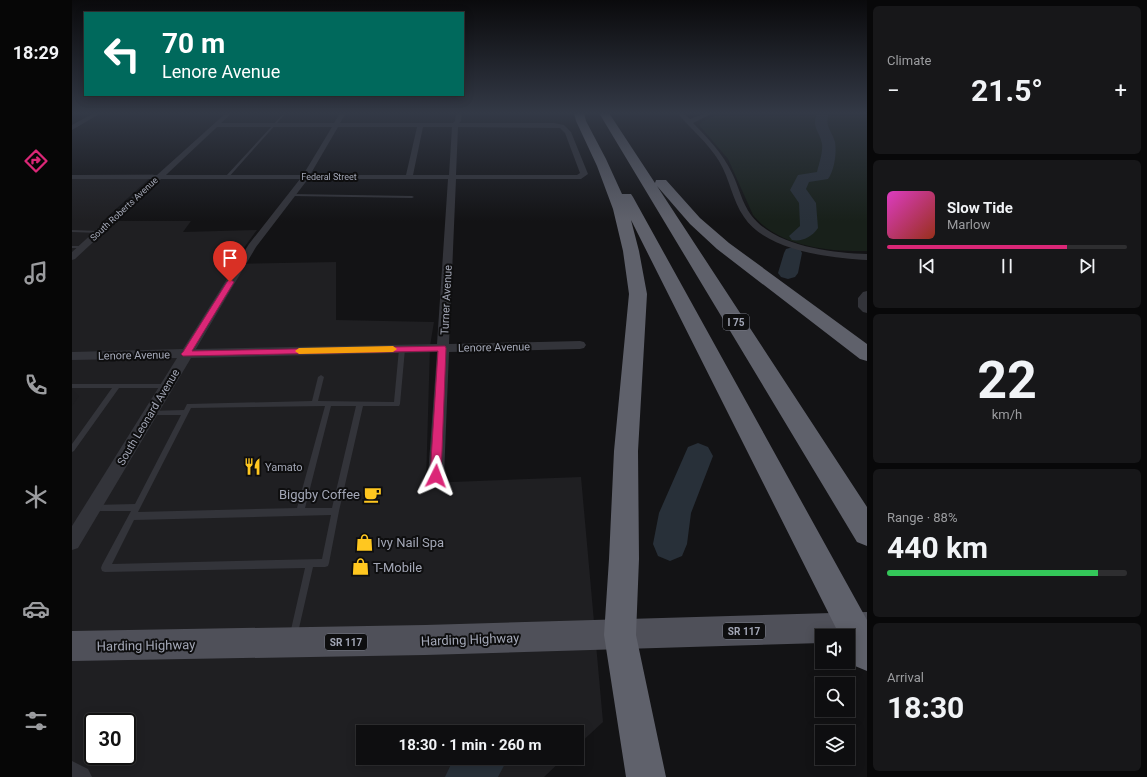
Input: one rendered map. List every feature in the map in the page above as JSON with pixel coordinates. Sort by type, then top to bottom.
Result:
[{"type":"highway","points":[[595,149],[610,181],[617,200],[634,262],[638,294],[626,451],[624,559],[620,635],[646,777]]},
{"type":"highway","points":[[599,149],[867,654]]},
{"type":"highway","name":"I 75","points":[[627,149],[867,532]]},
{"type":"highway","points":[[637,149],[665,188],[722,246],[867,354]]},
{"type":"main road","name":"Harding Highway","points":[[72,646],[292,643],[867,627]]},
{"type":"street","name":"South Roberts Avenue","points":[[72,257],[189,149]]},
{"type":"street","name":"South Leonard Avenue","points":[[72,542],[252,246],[293,195],[321,149]]},
{"type":"street","points":[[409,177],[415,149]]},
{"type":"street","name":"Turner Avenue","points":[[436,476],[454,149]]},
{"type":"street","name":"Federal Street","points":[[72,177],[578,177],[582,176],[584,172],[574,149]]},
{"type":"street","points":[[713,149],[722,160],[748,218],[756,226],[769,234],[808,249],[830,255],[867,257]]},
{"type":"street","points":[[867,294],[863,298],[863,302],[864,307],[867,310]]},
{"type":"street","name":"Lenore Avenue","points":[[72,356],[580,345]]},
{"type":"street","points":[[72,773],[80,777]]},
{"type":"lane","points":[[227,177],[253,149]]},
{"type":"lane","points":[[293,195],[412,197]]},
{"type":"lane","points":[[72,231],[99,232]]},
{"type":"lane","points":[[72,247],[83,247]]},
{"type":"lane","points":[[360,404],[325,562],[105,568],[189,406],[314,403],[397,404],[402,349]]},
{"type":"lane","points":[[314,403],[320,377]]},
{"type":"lane","points":[[72,386],[167,386]]},
{"type":"lane","points":[[72,450],[117,386]]},
{"type":"lane","points":[[300,512],[329,404]]},
{"type":"lane","points":[[151,413],[186,412]]},
{"type":"lane","points":[[93,508],[137,507]]},
{"type":"lane","points":[[132,516],[335,512]]},
{"type":"lane","points":[[292,643],[310,563]]},
{"type":"shaded area","points":[[720,149],[867,149],[867,251],[837,250],[806,245],[791,241],[764,226],[753,215],[728,159]]},
{"type":"shaded area","points":[[154,174],[103,221],[191,221],[183,232],[257,230],[232,264],[336,262],[336,320],[434,322],[430,346],[426,483],[581,477],[603,722],[584,740],[584,725],[356,725],[356,765],[557,765],[544,777],[72,777],[72,178],[76,175]]},
{"type":"waterway","points":[[798,236],[809,228],[809,211],[807,203],[798,190],[803,178],[823,176],[829,149]]},
{"type":"waterway","points":[[788,273],[793,253]]},
{"type":"waterway","points":[[670,544],[675,513],[698,456]]},
{"type":"waterway","points":[[468,777],[479,765]]},
{"type":"slow traffic","points":[[299,351],[393,349]]},
{"type":"place","name":"Yamato","points":[[252,467]]},
{"type":"place","name":"Biggby Coffee","points":[[373,494]]},
{"type":"place","name":"Ivy Nail Spa","points":[[364,542]]},
{"type":"place","name":"T-Mobile","points":[[360,567]]},
{"type":"route","points":[[230,282],[186,354],[442,348],[436,476]]}]
